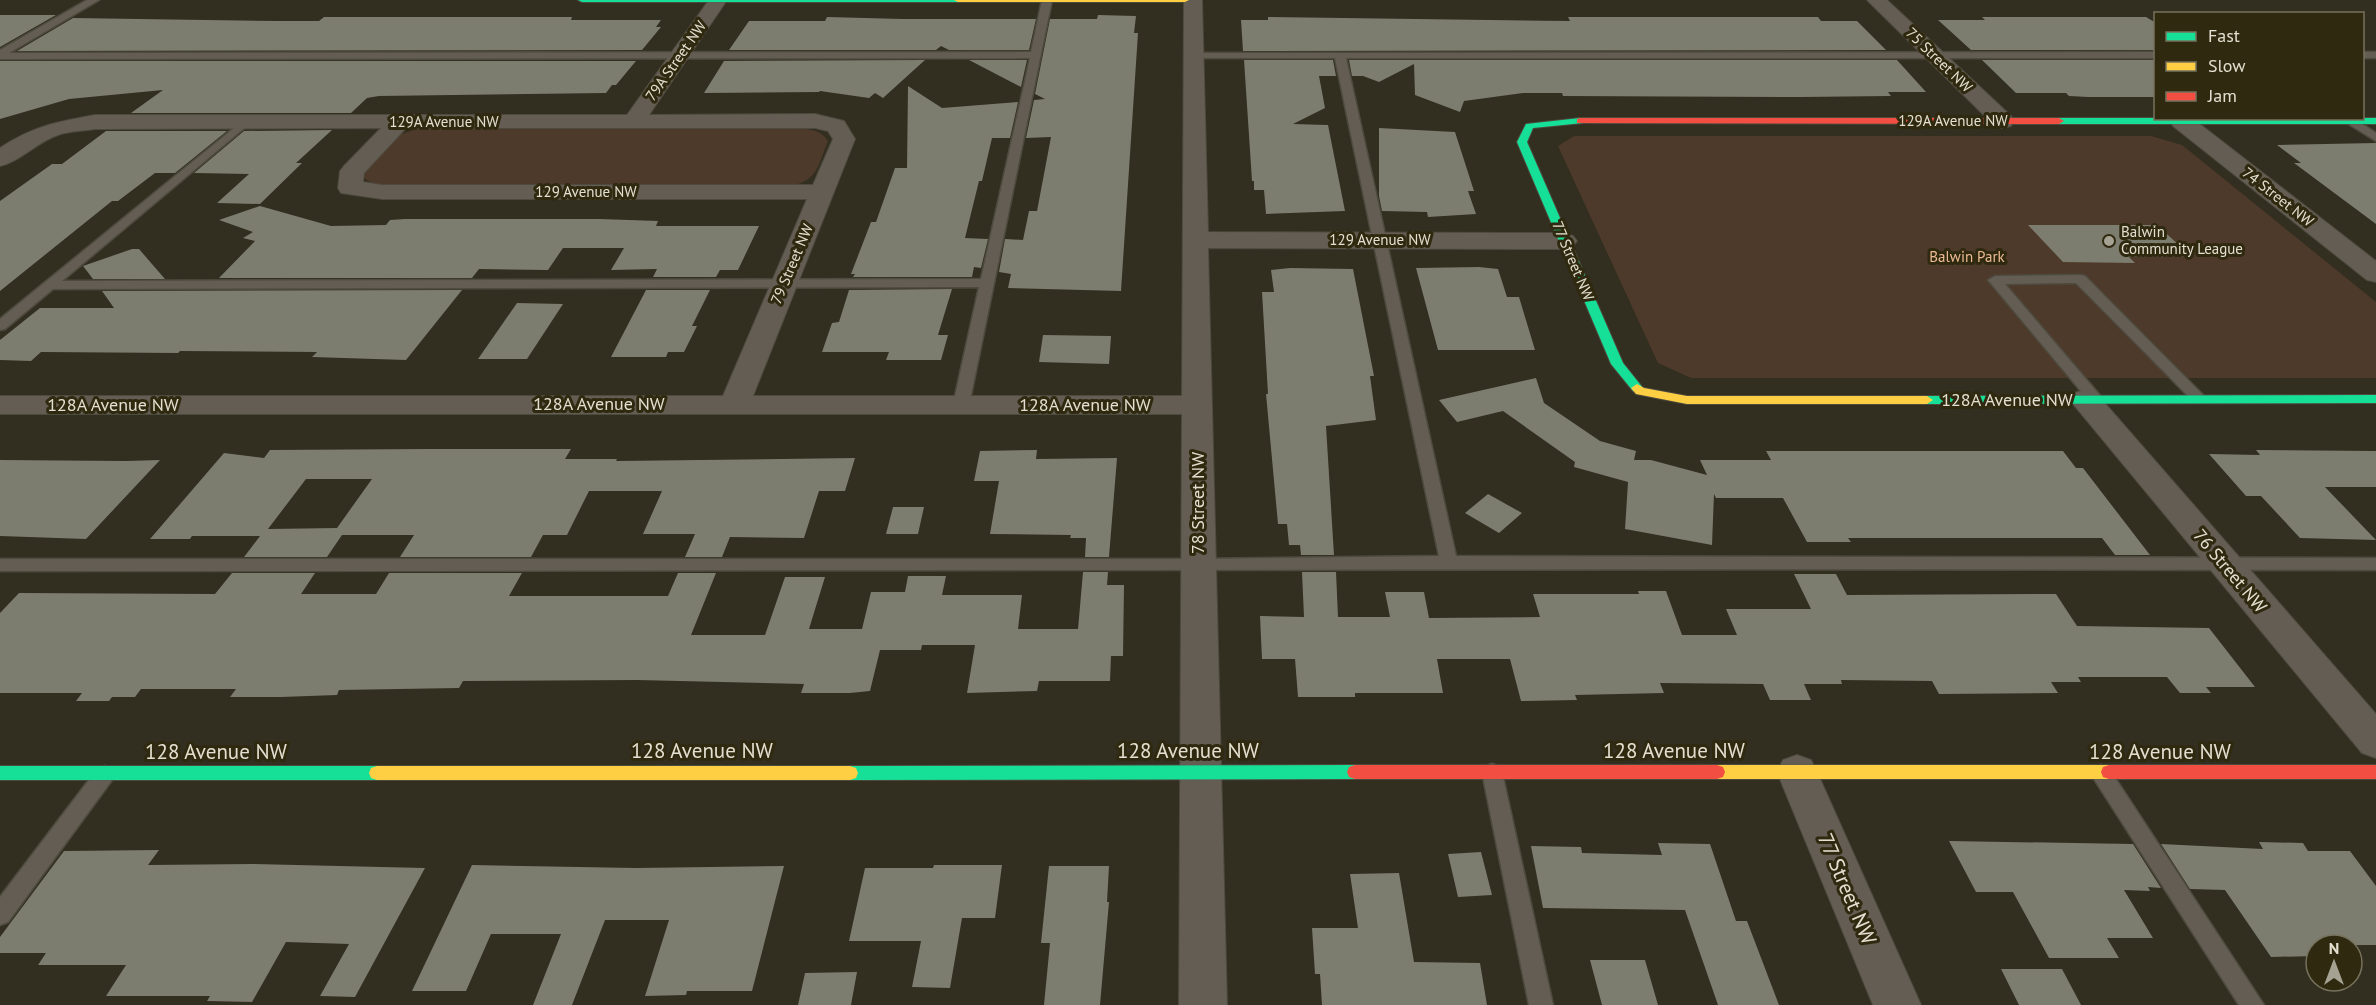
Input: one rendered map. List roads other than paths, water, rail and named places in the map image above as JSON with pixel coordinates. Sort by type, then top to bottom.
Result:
[{"type":"street","points":[[582,0],[1185,0]]},
{"type":"street","name":"79A Street NW","points":[[634,120],[718,0]]},
{"type":"street","name":"78 Street NW","points":[[1193,0],[1203,1005]]},
{"type":"street","name":"75 Street NW","points":[[1876,0],[2003,120]]},
{"type":"street","name":"129A Avenue NW","points":[[0,159],[20,145],[52,129],[94,122],[634,120],[815,121],[836,126]]},
{"type":"street","name":"74 Street NW","points":[[2181,120],[2376,274]]},
{"type":"street","name":"129A Avenue NW","points":[[1529,126],[1571,121],[2376,121]]},
{"type":"street","name":"129 Avenue NW","points":[[400,122],[352,171],[350,188],[382,192],[824,192]]},
{"type":"street","name":"79 Street NW","points":[[735,404],[844,139],[836,126]]},
{"type":"street","name":"77 Street NW","points":[[1529,126],[1522,142],[1617,364],[1640,391]]},
{"type":"street","name":"129 Avenue NW","points":[[1196,240],[1564,241]]},
{"type":"street","name":"128A Avenue NW","points":[[1640,391],[1687,400],[2376,399]]},
{"type":"street","name":"76 Street NW","points":[[2090,399],[2224,564],[2376,742]]},
{"type":"street","name":"128A Avenue NW","points":[[0,405],[1197,405]]},
{"type":"street","name":"77 Street NW","points":[[1797,772],[1897,1005]]},
{"type":"street","name":"128 Avenue NW","points":[[0,773],[2376,772]]},
{"type":"lane","points":[[0,55],[94,0]]},
{"type":"lane","points":[[961,405],[985,283],[1047,0]]},
{"type":"lane","points":[[0,55],[1035,55]]},
{"type":"lane","points":[[1193,55],[2154,55]]},
{"type":"lane","points":[[1340,56],[1449,562]]},
{"type":"lane","points":[[2351,121],[2376,138]]},
{"type":"lane","points":[[0,326],[245,122]]},
{"type":"lane","points":[[2090,399],[1995,280],[2080,279],[2199,399]]},
{"type":"lane","points":[[50,285],[985,283]]},
{"type":"lane","points":[[0,566],[1198,565],[1449,562],[2376,564]]},
{"type":"lane","points":[[1492,772],[1542,1005]]},
{"type":"lane","points":[[0,915],[106,773]]},
{"type":"lane","points":[[2101,773],[2252,1005]]},
{"type":"place","name":"Balwin Community League","points":[[2109,241]]},
{"type":"park label","name":"Balwin Park","points":[[1967,257]]}]
